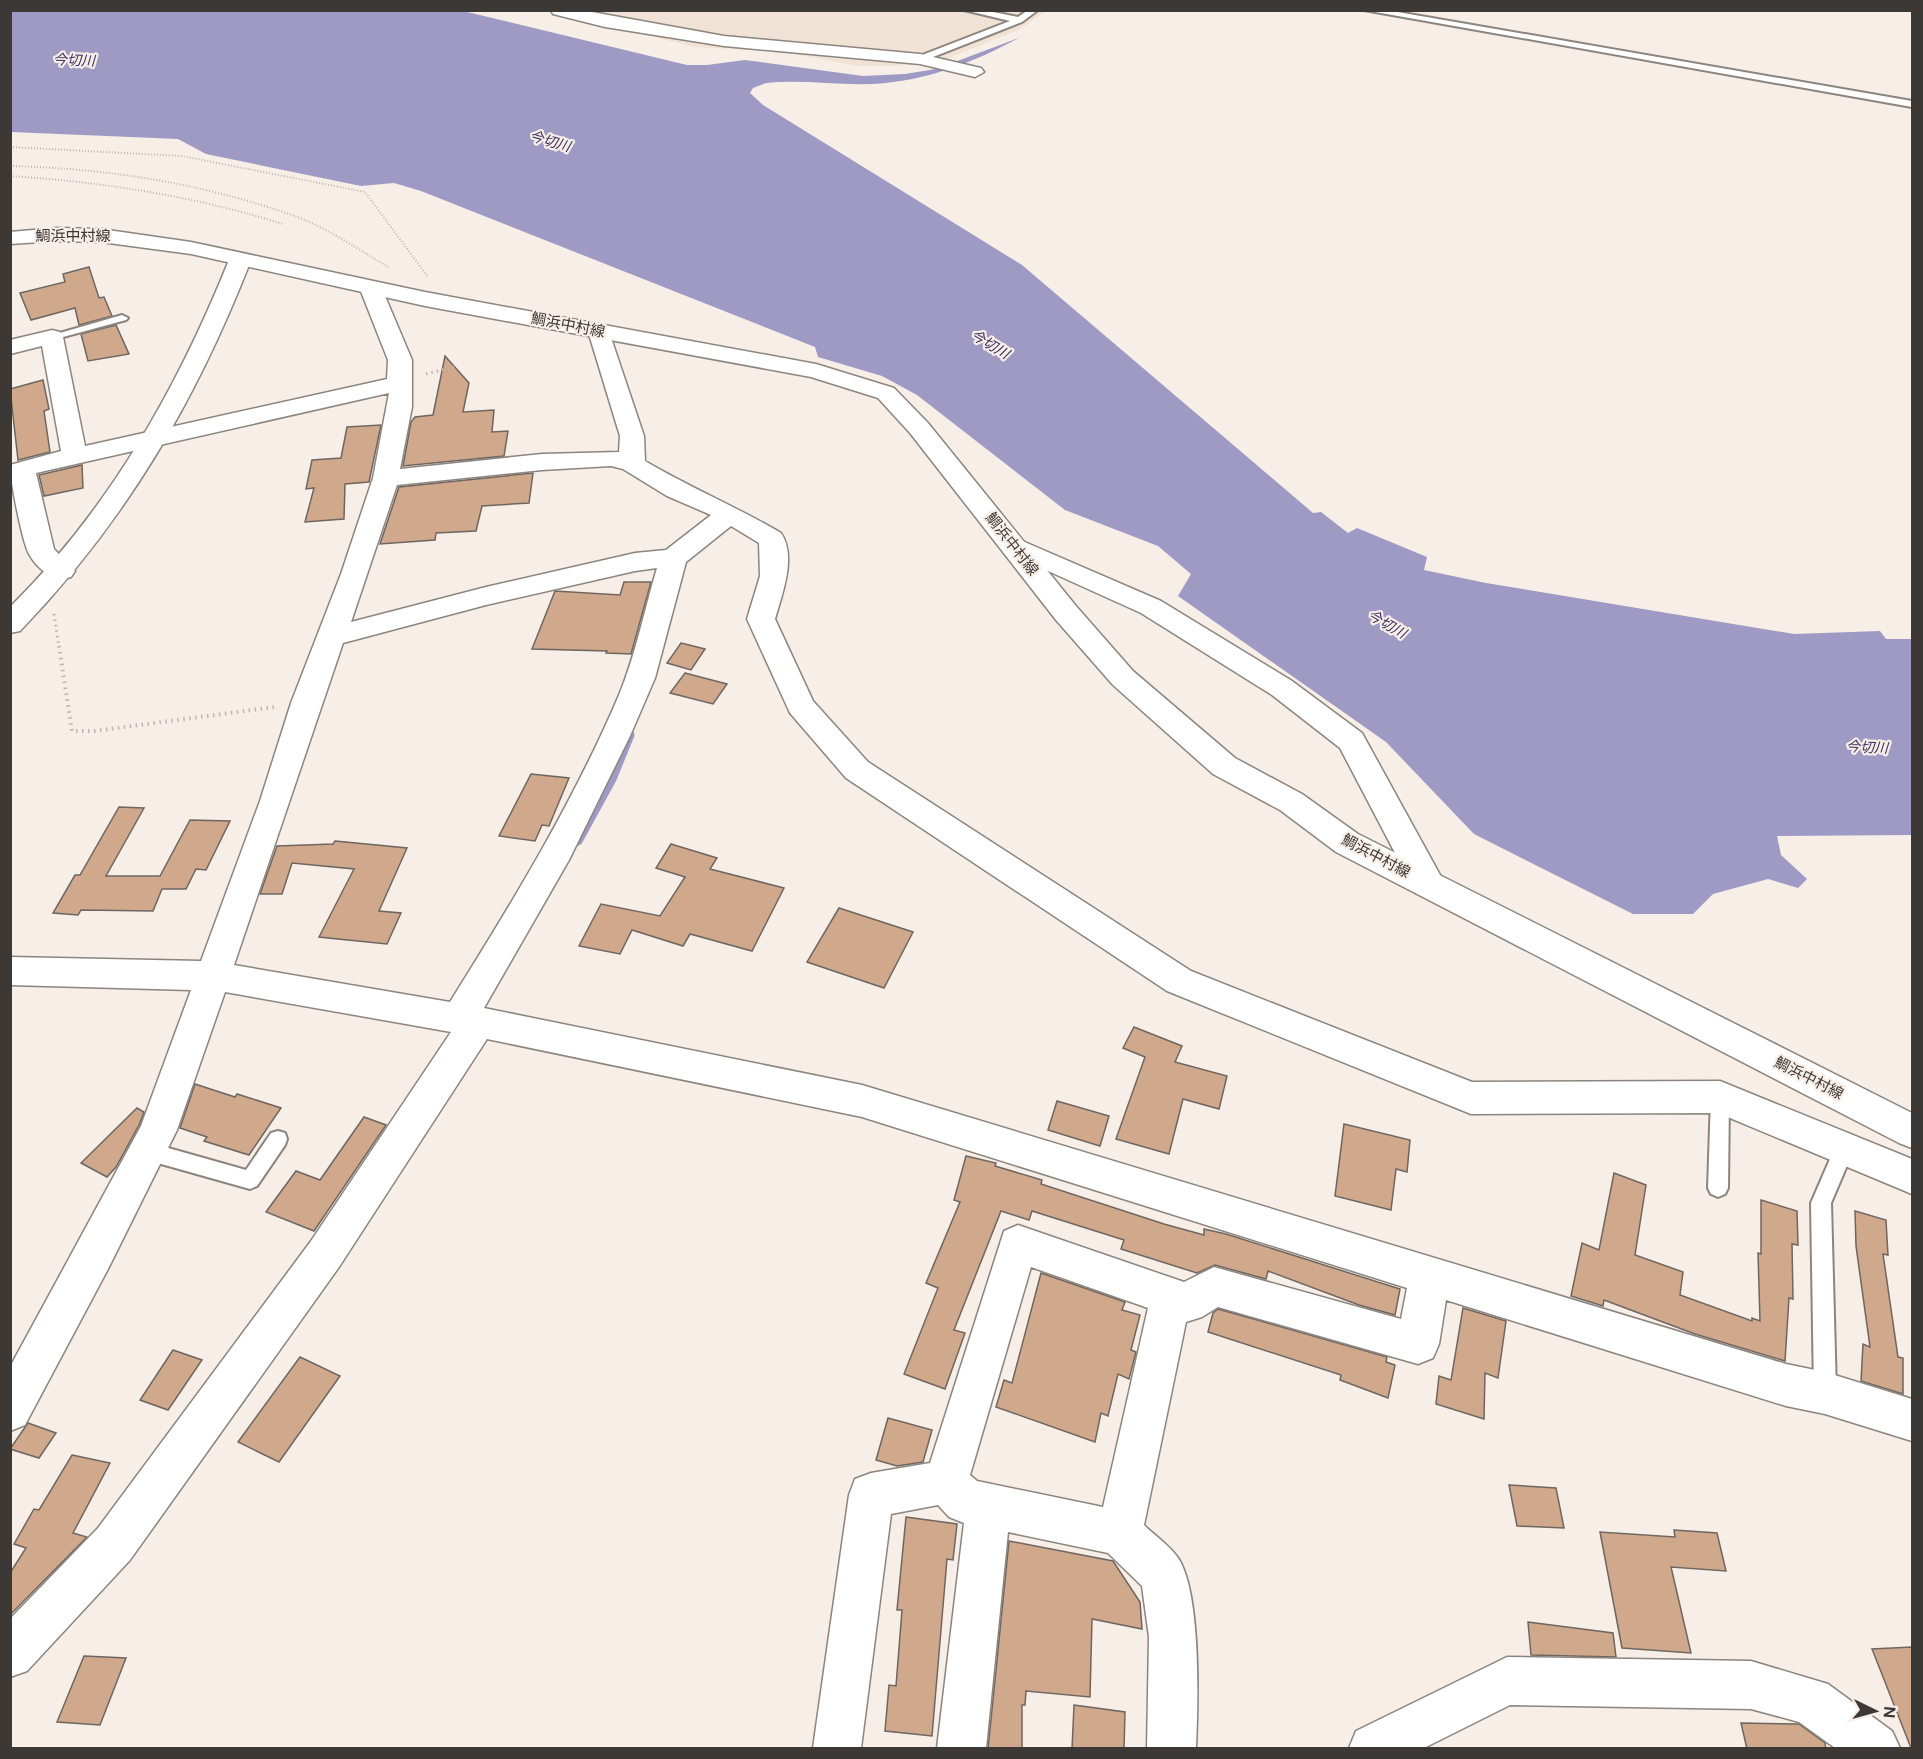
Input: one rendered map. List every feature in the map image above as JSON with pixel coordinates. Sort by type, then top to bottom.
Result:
[{"type":"street","points":[[559,10],[605,22],[724,41],[920,59],[975,72]]},
{"type":"street","name":"鯛浜中村線","points":[[10,238],[104,234],[169,244],[371,289],[816,371],[886,393],[919,428],[1065,613],[1123,678],[1224,766],[1291,802],[1347,843],[1912,1131]]},
{"type":"street","points":[[10,624],[55,578],[111,508],[155,437],[218,319],[240,260]]},
{"type":"street","points":[[10,1410],[158,1130],[276,801],[306,703],[356,574],[386,478],[400,407],[401,388],[398,384],[400,360],[371,289]]},
{"type":"street","points":[[599,331],[632,435],[632,464]]},
{"type":"street","points":[[10,347],[52,337],[74,456]]},
{"type":"street","points":[[55,578],[41,552],[17,472],[155,437],[398,384]]},
{"type":"street","points":[[386,478],[542,462],[612,458],[632,464],[676,490],[730,514],[772,539],[774,576],[761,619],[801,706],[857,770],[1179,981],[1471,1098],[1720,1097],[1912,1177]]},
{"type":"street","points":[[332,636],[624,565],[673,558],[730,514]]},
{"type":"street","points":[[1013,546],[1151,607],[1282,688],[1351,741],[1428,884]]},
{"type":"street","points":[[10,1654],[114,1544],[325,1254],[469,1021],[596,778],[635,692],[673,558]]},
{"type":"street","points":[[10,971],[215,976],[469,1021],[862,1101],[1786,1385],[1825,1393],[1912,1420]]},
{"type":"street","points":[[946,1482],[1018,1244],[1188,1303],[1214,1286],[1418,1344],[1429,1276]]},
{"type":"street","points":[[1120,1533],[1170,1297]]},
{"type":"street","points":[[946,1482],[965,1501],[1120,1533],[1163,1575],[1173,1637],[1172,1749]]},
{"type":"street","points":[[837,1749],[871,1495],[946,1482]]},
{"type":"street","points":[[961,1749],[988,1506]]},
{"type":"street","points":[[1373,1749],[1507,1681],[1751,1684],[1811,1701],[1875,1749]]},
{"type":"lane","points":[[968,10],[1019,20]]},
{"type":"lane","points":[[920,59],[1019,20],[1034,10]]},
{"type":"lane","points":[[1368,10],[1912,104]]},
{"type":"lane","points":[[52,337],[122,318]]},
{"type":"lane","points":[[1718,1188],[1720,1097]]},
{"type":"lane","points":[[147,1151],[250,1180],[278,1139]]},
{"type":"lane","points":[[1825,1393],[1821,1203],[1845,1149]]},
{"type":"path","points":[[10,147],[182,156],[365,192],[435,286],[424,297],[401,274],[322,228],[290,214],[197,188],[67,167],[10,165]]},
{"type":"path","points":[[10,176],[67,179],[123,187],[237,208],[283,224]]},
{"type":"path","points":[[55,578],[72,731],[94,731],[306,703]]},
{"type":"shaded area","points":[[551,10],[1046,11],[1020,29],[947,59],[894,66],[857,66],[777,51],[693,47]]},
{"type":"water","name":"今切川","points":[[10,11],[463,11],[687,65],[745,60],[863,76],[905,74],[936,69],[1021,37],[972,60],[904,81],[871,84],[766,83],[753,88],[750,93],[763,105],[1022,265],[1313,513],[1321,512],[1348,533],[1357,528],[1427,557],[1424,570],[1486,583],[1794,634],[1880,631],[1886,639],[1912,639],[1912,835],[1777,836],[1781,855],[1807,879],[1798,888],[1768,879],[1713,894],[1693,914],[1633,914],[1474,834],[1386,742],[1178,596],[1191,574],[1158,546],[1065,510],[917,395],[882,376],[818,357],[815,347],[421,191],[394,183],[361,186],[206,154],[178,139],[11,132]]},
{"type":"building","points":[[89,267],[99,298],[104,297],[112,316],[79,325],[75,308],[31,320],[20,293],[65,282],[63,274]]},
{"type":"building","points":[[116,325],[129,354],[88,361],[81,334]]},
{"type":"building","points":[[445,356],[469,383],[463,412],[494,410],[492,432],[508,431],[504,456],[403,466],[411,422],[415,417],[433,415]]},
{"type":"building","points":[[43,380],[49,409],[44,411],[50,452],[18,460],[10,389]]},
{"type":"building","points":[[381,425],[369,482],[345,484],[344,519],[305,522],[314,488],[306,489],[312,460],[341,458],[347,427]]},
{"type":"building","points":[[82,465],[83,488],[44,496],[39,475]]},
{"type":"building","points":[[533,473],[529,503],[482,506],[476,531],[436,533],[435,540],[380,544],[399,487]]},
{"type":"building","points":[[624,582],[651,582],[631,654],[532,649],[555,591],[620,595]]},
{"type":"building","points":[[681,643],[705,649],[691,670],[667,663]]},
{"type":"building","points":[[685,673],[727,684],[713,704],[670,693]]},
{"type":"building","points":[[531,774],[569,778],[549,826],[542,825],[535,841],[499,836]]},
{"type":"building","points":[[119,807],[144,808],[106,876],[160,876],[190,820],[230,821],[206,870],[196,869],[186,889],[162,889],[153,911],[81,910],[78,915],[53,913],[75,875],[80,875]]},
{"type":"building","points":[[335,841],[407,848],[379,911],[401,913],[387,944],[319,937],[354,869],[292,863],[282,894],[260,894],[277,846],[333,844]]},
{"type":"building","points":[[671,844],[717,858],[710,869],[784,888],[752,951],[690,934],[683,946],[632,930],[620,954],[579,946],[601,904],[660,916],[685,877],[656,868]]},
{"type":"building","points":[[839,908],[913,932],[884,988],[807,962]]},
{"type":"building","points":[[1134,1027],[1182,1046],[1175,1062],[1227,1076],[1219,1109],[1183,1099],[1169,1154],[1116,1139],[1145,1057],[1123,1048]]},
{"type":"building","points":[[195,1084],[281,1108],[249,1155],[204,1141],[207,1137],[180,1128]]},
{"type":"building","points":[[1057,1101],[1109,1116],[1100,1146],[1048,1130]]},
{"type":"building","points":[[137,1108],[144,1112],[139,1125],[116,1167],[107,1177],[81,1163]]},
{"type":"building","points":[[364,1117],[386,1125],[314,1231],[266,1212],[296,1171],[320,1180]]},
{"type":"building","points":[[1344,1124],[1410,1140],[1407,1172],[1396,1169],[1391,1210],[1335,1196]]},
{"type":"building","points":[[966,1156],[996,1163],[995,1166],[1042,1180],[1041,1184],[1164,1224],[1204,1235],[1204,1229],[1226,1234],[1400,1289],[1395,1315],[1359,1305],[1268,1271],[1266,1279],[1215,1265],[1197,1273],[1121,1249],[1124,1240],[1032,1211],[1029,1220],[1001,1211],[954,1330],[965,1333],[945,1389],[904,1374],[938,1288],[926,1283],[960,1202],[954,1200]]},
{"type":"building","points":[[1614,1173],[1646,1185],[1635,1255],[1683,1272],[1680,1295],[1752,1321],[1752,1318],[1760,1321],[1758,1253],[1761,1254],[1761,1200],[1797,1211],[1798,1245],[1792,1244],[1793,1299],[1789,1298],[1785,1361],[1695,1334],[1604,1300],[1603,1306],[1571,1296],[1582,1243],[1599,1250]]},
{"type":"building","points":[[1855,1211],[1886,1220],[1888,1255],[1883,1254],[1898,1357],[1903,1358],[1903,1394],[1861,1381],[1863,1344],[1870,1347],[1856,1246]]},
{"type":"building","points":[[1041,1273],[1125,1302],[1122,1310],[1140,1315],[1131,1350],[1136,1352],[1129,1379],[1118,1374],[1108,1416],[1101,1413],[1095,1442],[996,1407],[1004,1380],[1012,1383]]},
{"type":"building","points":[[1463,1308],[1506,1321],[1498,1378],[1485,1373],[1484,1419],[1436,1404],[1439,1376],[1451,1380]]},
{"type":"building","points":[[1218,1309],[1387,1357],[1386,1362],[1395,1365],[1388,1398],[1340,1380],[1341,1375],[1208,1332],[1213,1313]]},
{"type":"building","points":[[173,1350],[202,1360],[168,1410],[140,1400]]},
{"type":"building","points":[[300,1357],[340,1376],[279,1462],[238,1442]]},
{"type":"building","points":[[888,1418],[932,1430],[923,1462],[897,1466],[876,1460]]},
{"type":"building","points":[[28,1423],[56,1433],[39,1458],[10,1449]]},
{"type":"building","points":[[72,1455],[110,1463],[73,1533],[87,1537],[10,1615],[10,1573],[26,1548],[14,1544],[34,1509],[39,1510]]},
{"type":"building","points":[[1509,1485],[1556,1488],[1564,1528],[1517,1526]]},
{"type":"building","points":[[906,1517],[957,1524],[953,1560],[947,1559],[932,1736],[885,1731],[889,1685],[896,1686],[902,1610],[897,1610]]},
{"type":"building","points":[[1674,1530],[1717,1533],[1726,1571],[1671,1567],[1691,1653],[1622,1648],[1600,1532],[1675,1537]]},
{"type":"building","points":[[1009,1541],[1113,1561],[1140,1602],[1142,1629],[1092,1619],[1090,1697],[1026,1691],[1025,1705],[1022,1705],[1022,1749],[988,1749]]},
{"type":"building","points":[[1528,1622],[1613,1633],[1616,1657],[1531,1655]]},
{"type":"building","points":[[1912,1647],[1912,1747],[1911,1748],[1872,1649]]},
{"type":"building","points":[[84,1656],[126,1658],[100,1725],[57,1722]]},
{"type":"building","points":[[1074,1705],[1125,1712],[1124,1749],[1072,1749]]},
{"type":"building","points":[[1741,1723],[1799,1724],[1825,1743],[1826,1749],[1747,1749]]},
{"type":"waterway","points":[[578,841],[612,779],[630,735]]}]
